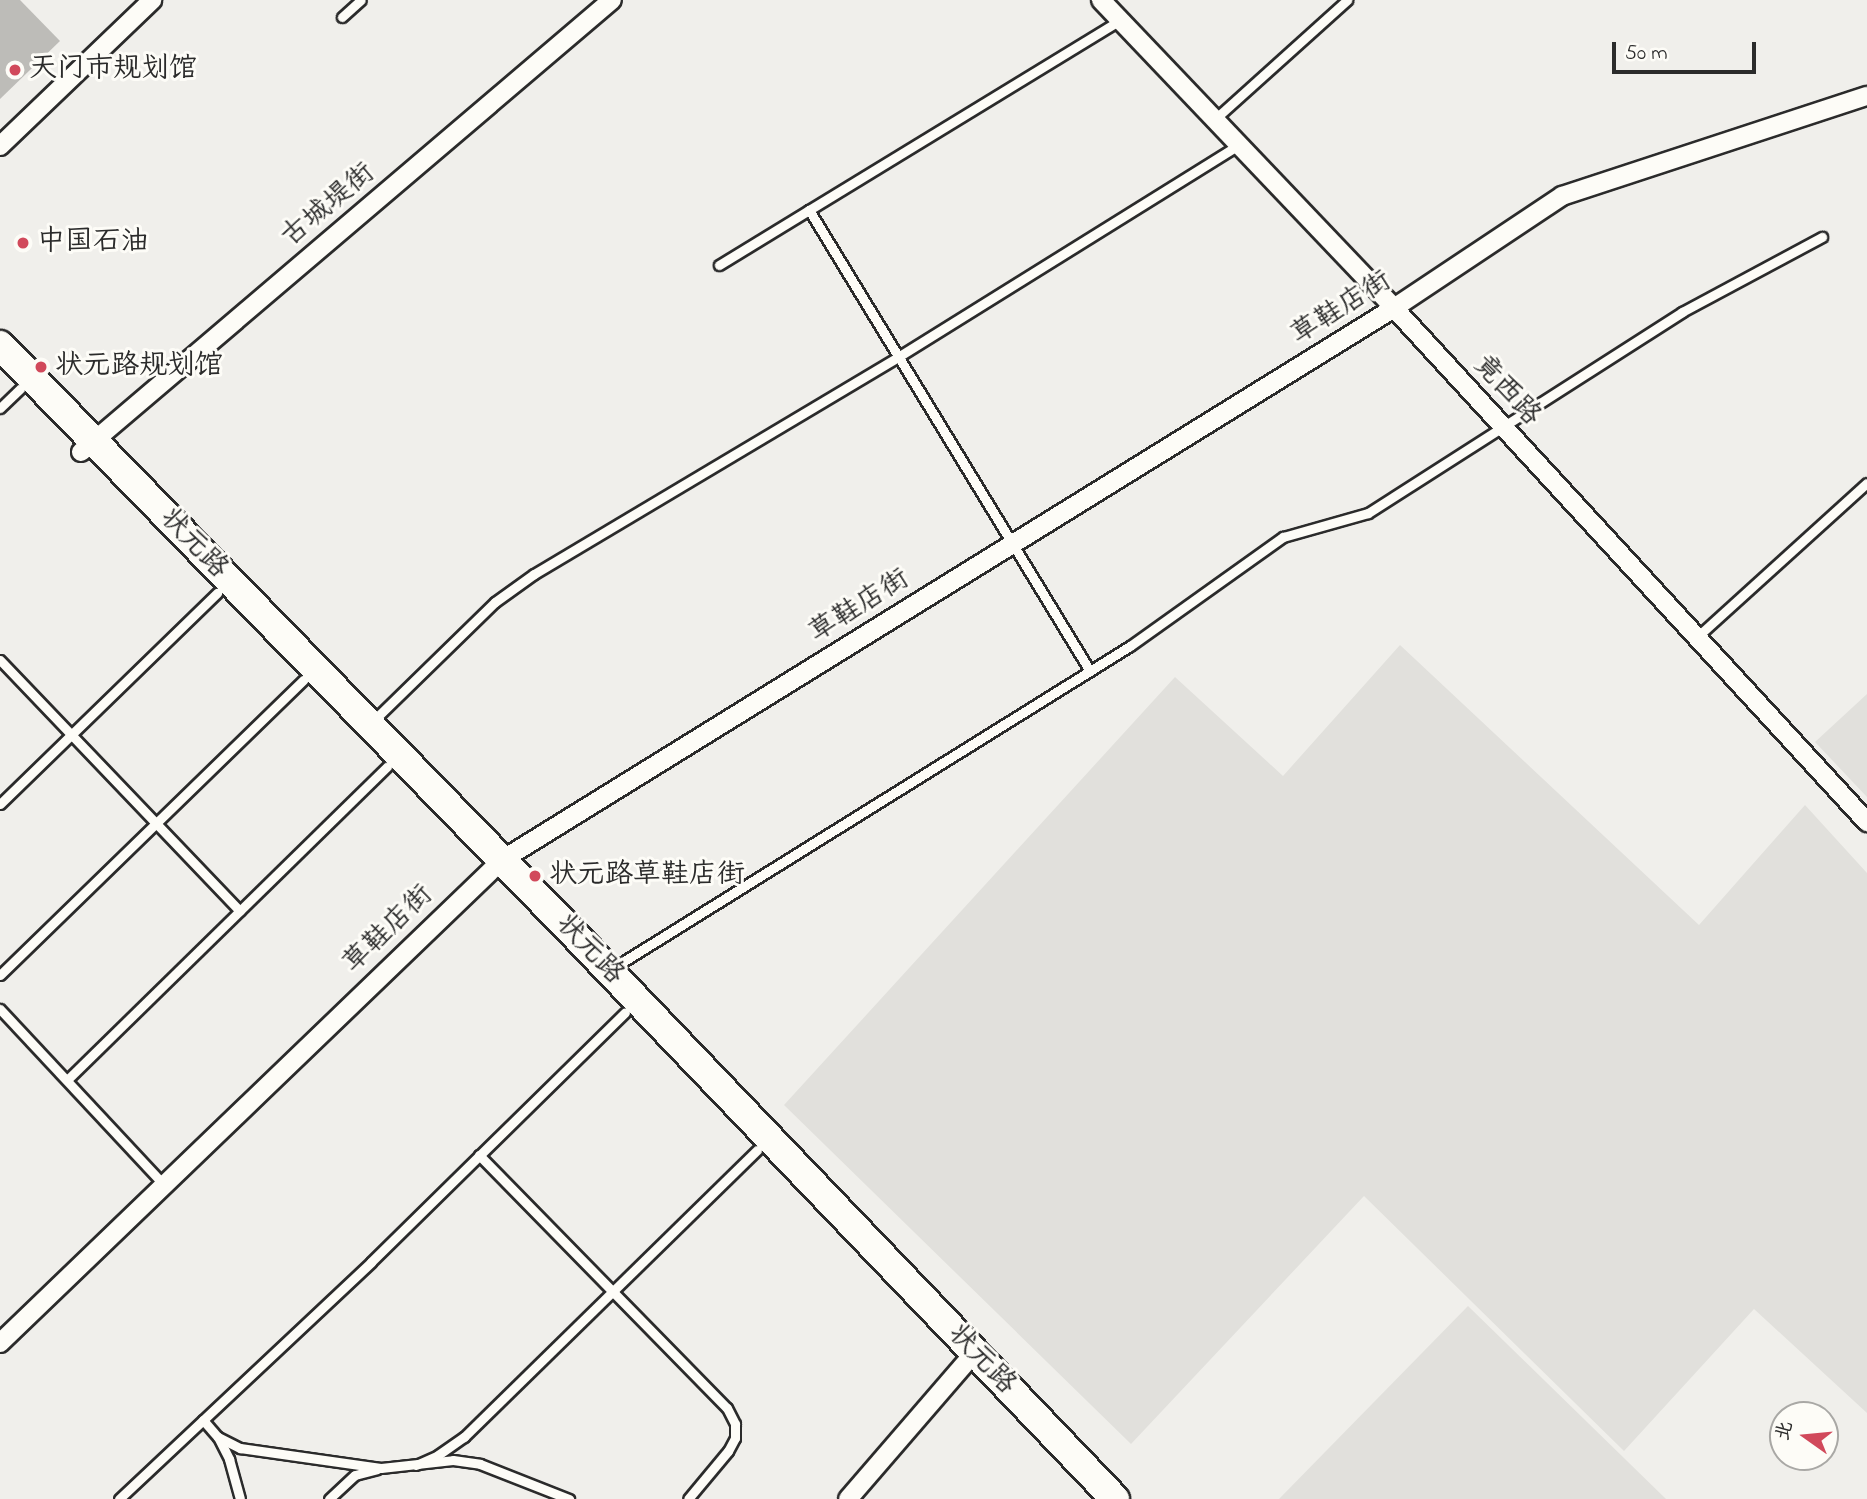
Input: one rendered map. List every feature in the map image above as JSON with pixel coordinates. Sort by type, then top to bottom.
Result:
[{"type":"main road","name":"状元路","points":[[0,345],[217,593],[387,767],[608,970],[969,1359],[1090,1499]]},
{"type":"main road","name":"状元路","points":[[0,369],[10,399],[87,447],[370,725],[625,1012],[757,1150],[1115,1499]]},
{"type":"street","points":[[0,146],[152,0]]},
{"type":"street","name":"古城堤街","points":[[87,447],[612,0]]},
{"type":"street","name":"竟西路","points":[[1101,0],[1394,308],[1867,822]]},
{"type":"street","name":"草鞋店街","points":[[0,1343],[495,865],[1394,308],[1562,196],[1867,96]]},
{"type":"street","points":[[848,1499],[969,1359]]},
{"type":"lane","points":[[342,17],[361,0]]},
{"type":"lane","points":[[1215,119],[1347,0]]},
{"type":"lane","points":[[719,265],[1120,19]]},
{"type":"lane","points":[[370,725],[495,602],[534,574],[898,357],[1240,145]]},
{"type":"lane","points":[[808,210],[1090,671]]},
{"type":"lane","points":[[608,970],[1090,671],[1283,537],[1368,513],[1505,428],[1682,312],[1822,237]]},
{"type":"lane","points":[[1697,637],[1867,483]]},
{"type":"lane","points":[[0,804],[217,593]]},
{"type":"lane","points":[[0,660],[240,911]]},
{"type":"lane","points":[[0,975],[303,680]]},
{"type":"lane","points":[[67,1080],[387,767]]},
{"type":"lane","points":[[0,1009],[164,1185]]},
{"type":"lane","points":[[119,1499],[625,1012]]},
{"type":"lane","points":[[416,1465],[439,1455],[464,1437],[757,1150]]},
{"type":"lane","points":[[479,1155],[727,1408],[735,1424],[735,1438],[728,1451],[688,1499]]},
{"type":"lane","points":[[203,1420],[218,1437],[229,1459],[240,1499]]},
{"type":"lane","points":[[218,1437],[240,1448],[381,1468]]},
{"type":"lane","points":[[329,1499],[355,1475],[381,1468],[453,1460],[480,1464],[569,1499]]},
{"type":"shaded area","points":[[1400,645],[1699,925],[1805,805],[1867,873],[1867,1413],[1754,1309],[1624,1451],[1364,1196],[1131,1444],[784,1105],[1175,677],[1283,776]]},
{"type":"shaded area","points":[[1867,694],[1867,797],[1815,742]]},
{"type":"shaded area","points":[[1468,1306],[1666,1499],[1279,1499]]},
{"type":"building","name":"天门市规划馆","points":[[0,0],[20,0],[60,41],[0,99]]},
{"type":"place","name":"天门市规划馆","points":[[15,70]]},
{"type":"place","name":"中国石油","points":[[23,243]]},
{"type":"place","name":"状元路规划馆","points":[[41,367]]},
{"type":"place","name":"状元路草鞋店街","points":[[535,876]]}]
